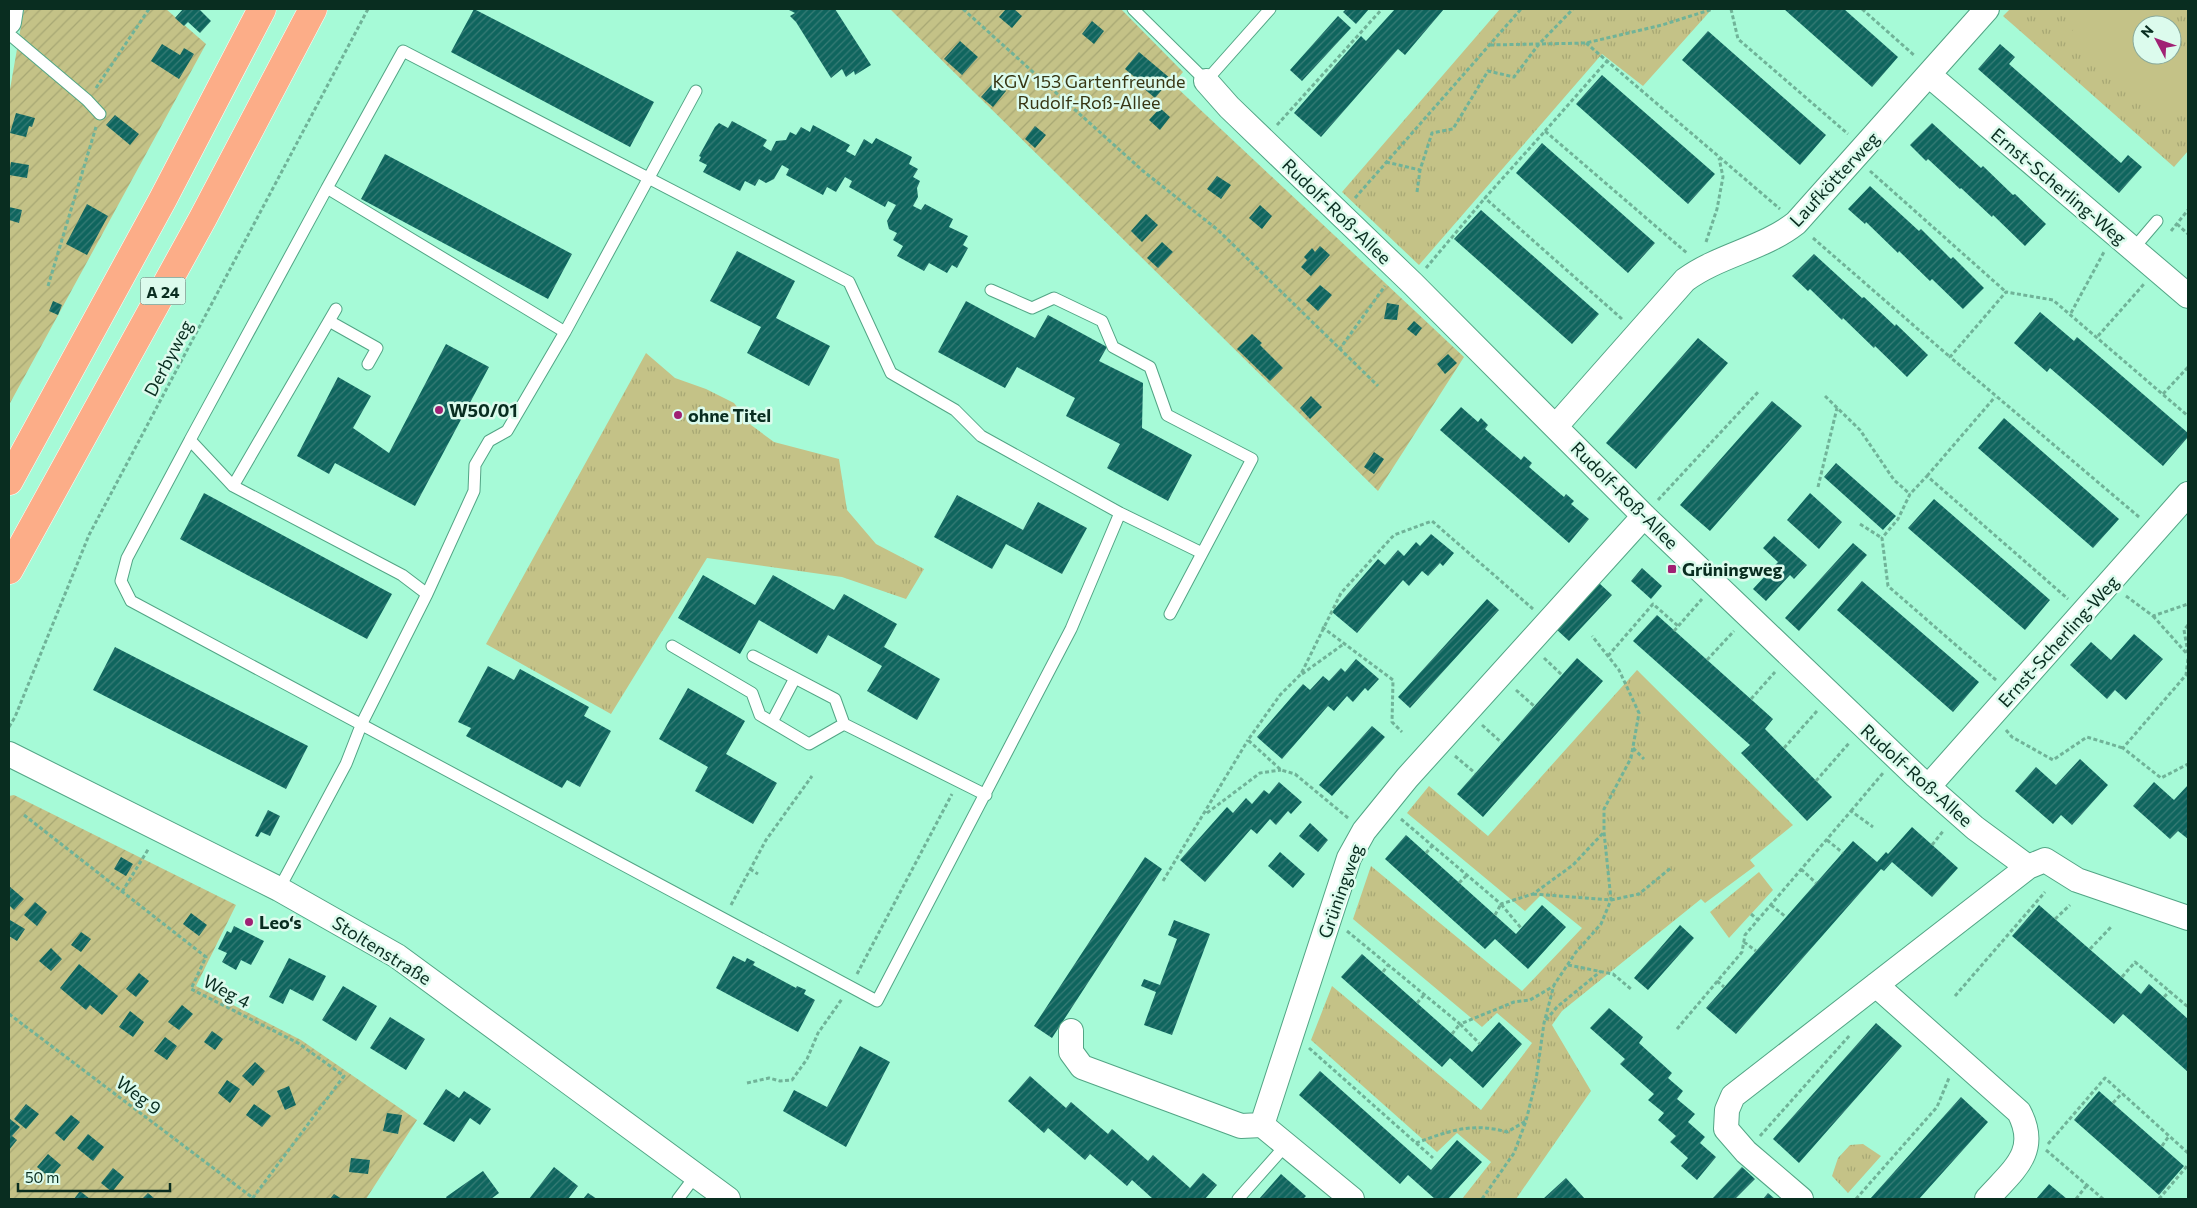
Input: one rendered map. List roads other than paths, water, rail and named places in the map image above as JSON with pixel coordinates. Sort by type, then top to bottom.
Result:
[{"type":"highway","name":"A 24","points":[[9,481],[158,207],[262,9]]},
{"type":"highway","name":"A 24","points":[[9,570],[203,218],[313,9]]},
{"type":"street","points":[[9,22],[11,9]]},
{"type":"street","name":"Laufkötterweg","points":[[1556,426],[1640,334],[1685,280],[1703,267],[1779,236],[1796,223],[1987,9]]},
{"type":"street","name":"Ernst-Scherling-Weg","points":[[1931,73],[2188,296]]},
{"type":"street","name":"Rudolf-Roß-Allee","points":[[1206,81],[1263,140],[1405,276],[1644,516],[1896,758],[1975,828],[2028,867]]},
{"type":"street","name":"Ernst-Scherling-Weg","points":[[1928,787],[2188,494]]},
{"type":"street","name":"Grüningweg","points":[[1262,1125],[1349,858],[1364,831],[1407,778],[1644,516]]},
{"type":"street","name":"Stoltenstraße","points":[[9,754],[278,889],[397,956],[725,1198]]},
{"type":"street","points":[[1801,1199],[1746,1152],[1726,1129],[1727,1110],[1732,1096],[2028,867],[2045,860],[2077,880],[2188,918]]},
{"type":"street","points":[[1876,985],[2019,1112],[2026,1126],[2028,1140],[2023,1158],[1987,1199]]},
{"type":"street","points":[[1071,1031],[1071,1052],[1082,1067],[1241,1126],[1262,1125],[1352,1199]]},
{"type":"lane","name":"Rudolf-Roß-Allee","points":[[1133,9],[1206,81]]},
{"type":"lane","points":[[1206,81],[1270,9]]},
{"type":"lane","points":[[9,34],[88,100],[100,114]]},
{"type":"lane","points":[[1120,512],[1072,629],[877,1001],[849,988],[362,723],[131,601],[121,581],[127,558],[403,50],[647,179],[849,282],[891,373],[955,410],[981,436],[1120,512],[1202,553]]},
{"type":"lane","points":[[278,889],[346,764],[362,723],[427,594],[474,492],[475,464],[489,441],[507,431],[566,332],[647,179],[696,92]]},
{"type":"lane","points":[[327,188],[566,332]]},
{"type":"lane","points":[[2133,249],[2157,221]]},
{"type":"lane","points":[[991,290],[1032,308],[1054,298],[1102,321],[1113,347],[1150,366],[1167,415],[1252,459],[1170,614]]},
{"type":"lane","points":[[233,486],[336,309]]},
{"type":"lane","points":[[329,321],[377,348],[368,364]]},
{"type":"lane","points":[[190,440],[233,486],[402,576],[427,594]]},
{"type":"lane","points":[[672,646],[752,693],[760,715],[809,744],[844,724]]},
{"type":"lane","points":[[753,656],[835,699],[844,724],[958,783],[986,795]]},
{"type":"lane","points":[[772,722],[795,678]]},
{"type":"lane","points":[[1238,1199],[1286,1146]]},
{"type":"lane","points":[[678,1199],[696,1175]]},
{"type":"place","name":"W50/01","points":[[439,410]]},
{"type":"place","name":"ohne Titel","points":[[678,415]]},
{"type":"place","name":"Grüningweg","points":[[1672,569]]},
{"type":"place","name":"Leo‘s","points":[[249,922]]},
{"type":"park label","name":"KGV 153 Gartenfreunde Rudolf-Roß-Allee","points":[[1089,91]]}]
